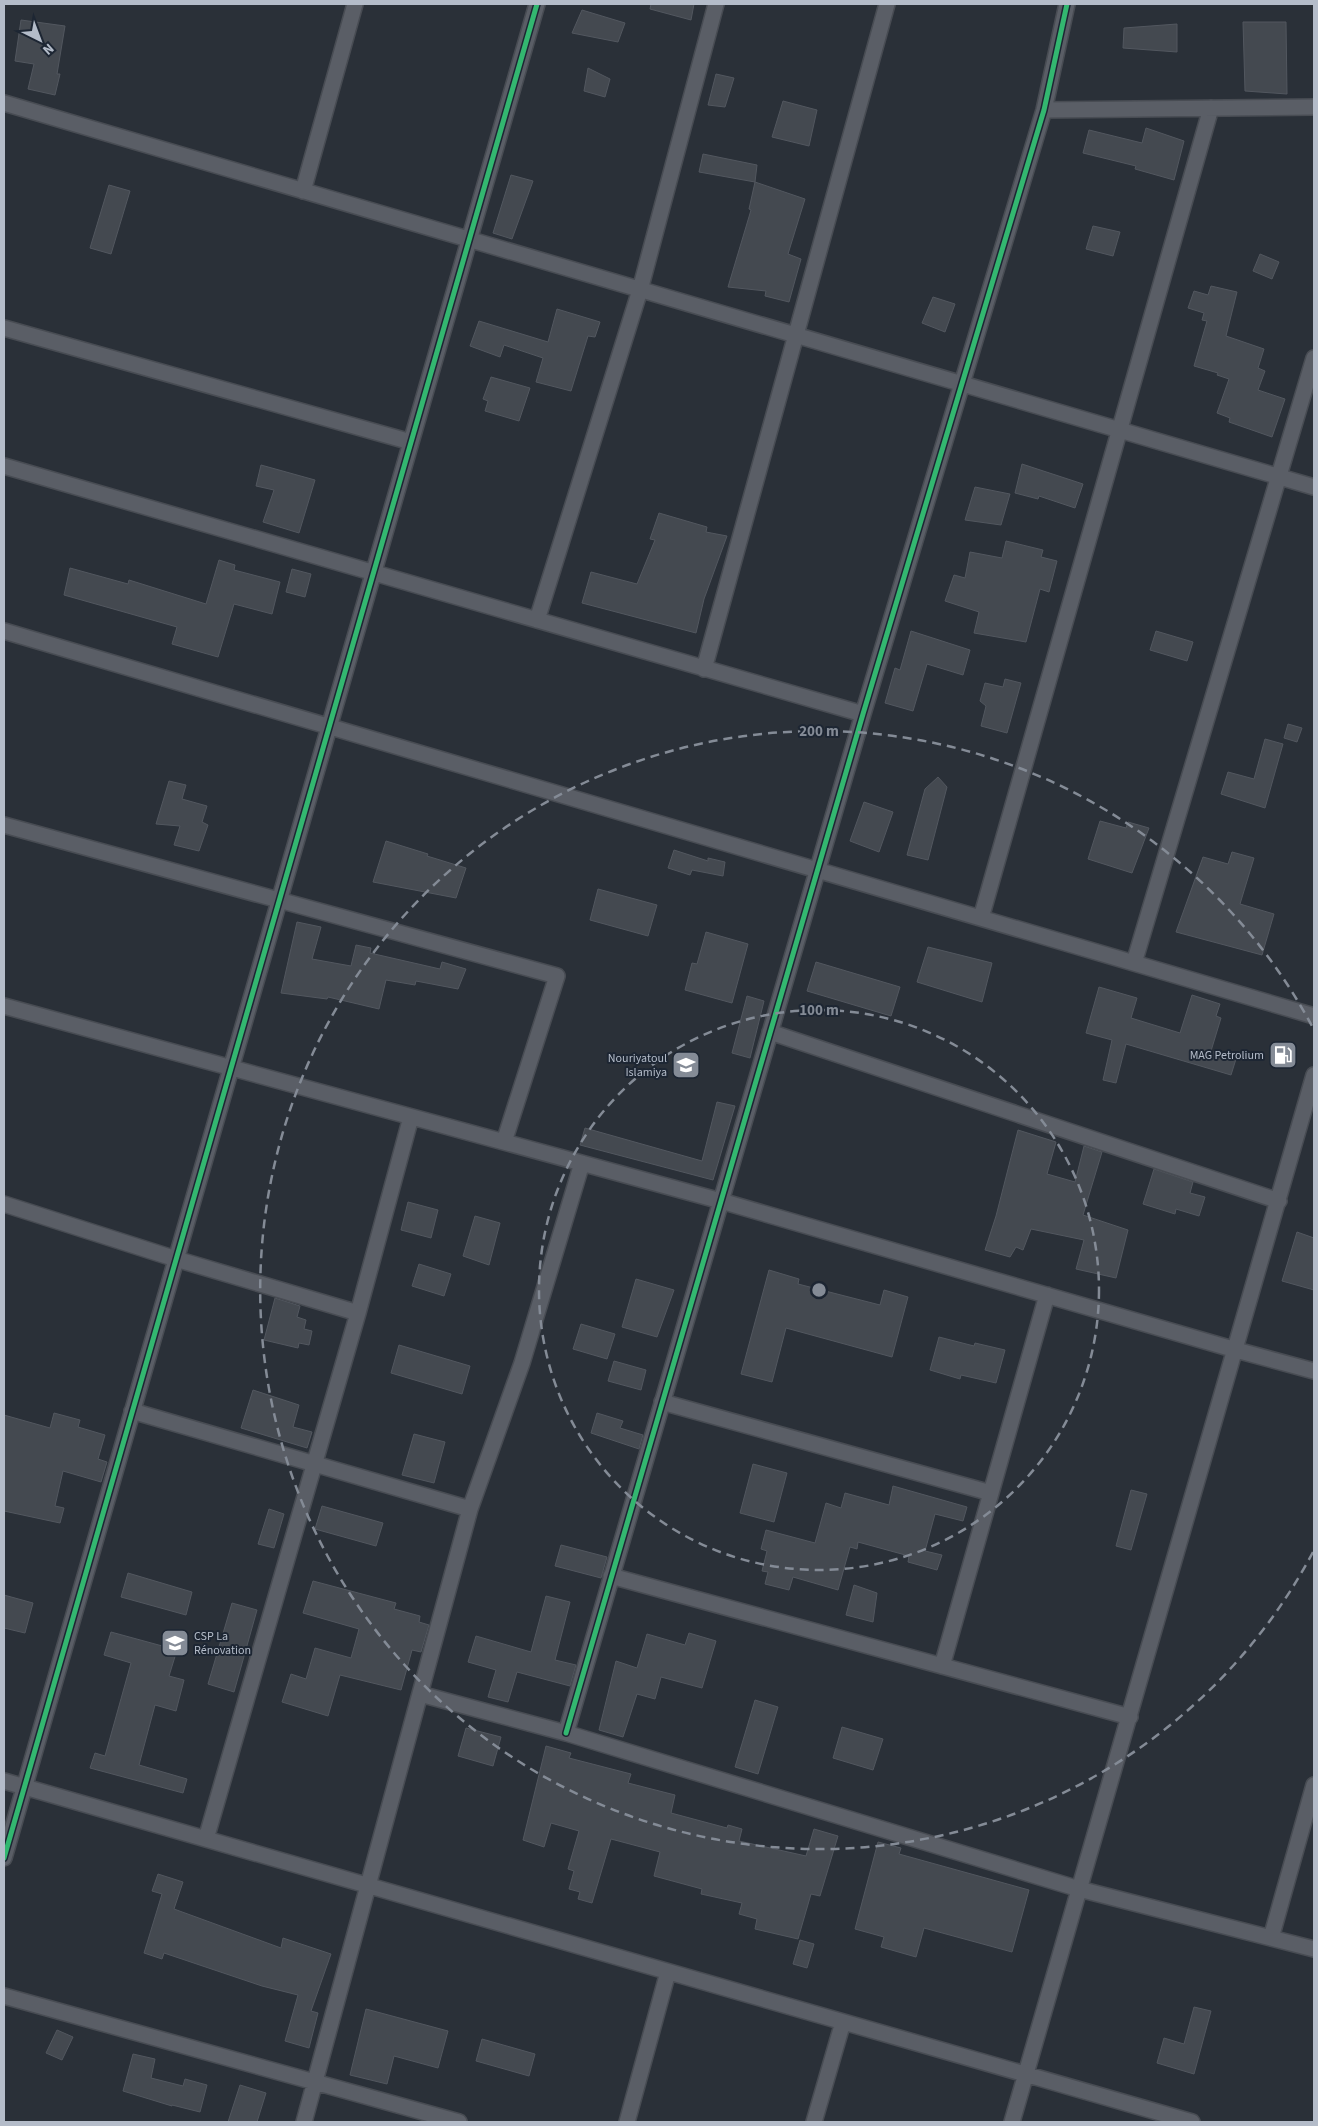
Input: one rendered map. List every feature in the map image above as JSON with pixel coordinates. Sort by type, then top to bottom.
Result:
[{"type":"street","points":[[303,190],[355,4]]},
{"type":"street","points":[[4,1858],[537,4]]},
{"type":"street","points":[[537,620],[640,290],[716,4]]},
{"type":"street","points":[[704,669],[887,4]]},
{"type":"street","points":[[566,1733],[863,714],[1044,110],[1067,4]]},
{"type":"street","points":[[4,103],[1314,487]]},
{"type":"street","points":[[1044,110],[1314,107]]},
{"type":"street","points":[[982,918],[1211,108]]},
{"type":"street","points":[[4,328],[411,442]]},
{"type":"street","points":[[1134,963],[1314,358]]},
{"type":"street","points":[[4,466],[863,714]]},
{"type":"street","points":[[4,631],[1314,1016]]},
{"type":"street","points":[[4,825],[279,902],[557,976],[504,1142]]},
{"type":"street","points":[[4,1006],[721,1201],[1314,1371]]},
{"type":"street","points":[[770,1032],[1278,1201]]},
{"type":"street","points":[[1012,2122],[1314,1075]]},
{"type":"street","points":[[206,1839],[358,1313],[411,1117]]},
{"type":"street","points":[[304,2122],[470,1509],[522,1363],[582,1163]]},
{"type":"street","points":[[4,1204],[176,1259],[358,1313]]},
{"type":"street","points":[[942,1666],[1047,1295]]},
{"type":"street","points":[[662,1402],[991,1493]]},
{"type":"street","points":[[132,1411],[470,1509]]},
{"type":"street","points":[[611,1576],[1130,1717]]},
{"type":"street","points":[[420,1694],[566,1733],[1079,1889],[1314,1949]]},
{"type":"street","points":[[4,1781],[1192,2122]]},
{"type":"street","points":[[1271,1938],[1314,1784]]},
{"type":"street","points":[[626,2122],[668,1972]]},
{"type":"street","points":[[4,1996],[459,2122]]},
{"type":"street","points":[[814,2122],[843,2022]]},
{"type":"building","points":[[651,4],[694,4],[691,20],[650,9]]},
{"type":"building","points":[[582,10],[625,23],[618,42],[572,33]]},
{"type":"building","points":[[21,20],[65,26],[57,74],[60,74],[55,95],[28,89],[34,64],[15,61]]},
{"type":"building","points":[[1243,22],[1286,22],[1287,94],[1245,91]]},
{"type":"building","points":[[1177,24],[1177,52],[1123,48],[1124,28]]},
{"type":"building","points":[[588,68],[610,79],[605,97],[584,91]]},
{"type":"building","points":[[716,74],[734,78],[725,107],[708,105]]},
{"type":"building","points":[[783,101],[817,110],[809,146],[772,137]]},
{"type":"building","points":[[1146,128],[1184,141],[1174,180],[1135,169],[1136,166],[1083,153],[1089,130],[1142,143]]},
{"type":"building","points":[[703,154],[757,165],[755,182],[699,172]]},
{"type":"building","points":[[511,175],[533,181],[512,239],[493,233]]},
{"type":"building","points":[[755,182],[805,199],[788,254],[801,259],[789,302],[765,296],[766,291],[728,287],[751,210],[749,209]]},
{"type":"building","points":[[109,185],[130,191],[111,254],[90,248]]},
{"type":"building","points":[[1093,226],[1120,232],[1113,256],[1086,249]]},
{"type":"building","points":[[1260,254],[1279,262],[1272,279],[1253,271]]},
{"type":"building","points":[[1211,286],[1237,292],[1226,336],[1264,349],[1258,368],[1265,371],[1258,390],[1285,399],[1272,437],[1229,422],[1230,418],[1217,413],[1229,379],[1217,375],[1218,373],[1194,366],[1207,321],[1202,320],[1204,313],[1188,308],[1194,291],[1208,295]]},
{"type":"building","points":[[933,297],[955,304],[945,332],[922,323]]},
{"type":"building","points":[[557,309],[600,322],[595,337],[588,336],[571,391],[536,382],[543,358],[504,345],[500,357],[470,346],[479,321],[548,342]]},
{"type":"building","points":[[491,377],[530,388],[519,421],[485,411],[488,401],[483,399]]},
{"type":"building","points":[[1022,464],[1083,484],[1075,508],[1039,496],[1038,499],[1015,493]]},
{"type":"building","points":[[261,465],[315,480],[299,533],[263,522],[274,490],[256,486]]},
{"type":"building","points":[[975,487],[1010,494],[1001,525],[965,520]]},
{"type":"building","points":[[659,513],[707,527],[706,532],[727,536],[704,599],[696,633],[582,603],[591,572],[637,584],[655,540],[650,539]]},
{"type":"building","points":[[1006,541],[1043,550],[1041,557],[1057,561],[1049,592],[1040,589],[1026,642],[974,633],[979,612],[945,601],[954,575],[965,578],[970,552],[1002,558]]},
{"type":"building","points":[[219,560],[235,565],[234,570],[280,582],[272,614],[234,604],[218,657],[172,644],[177,627],[64,595],[70,568],[128,584],[129,580],[206,604]]},
{"type":"building","points":[[292,569],[311,574],[305,597],[286,592]]},
{"type":"building","points":[[911,631],[970,650],[963,675],[927,664],[913,711],[885,703],[895,668],[900,670]]},
{"type":"building","points":[[1156,631],[1193,642],[1187,661],[1150,650]]},
{"type":"building","points":[[1005,679],[1021,683],[1007,733],[981,726],[986,706],[980,701],[985,683],[1003,687]]},
{"type":"building","points":[[1288,724],[1302,728],[1297,742],[1284,738]]},
{"type":"building","points":[[1265,739],[1283,744],[1265,808],[1221,794],[1228,772],[1254,779]]},
{"type":"building","points":[[938,777],[947,787],[928,860],[907,855],[925,789]]},
{"type":"building","points":[[169,781],[186,785],[182,799],[207,806],[202,822],[208,825],[199,851],[174,845],[180,826],[156,824]]},
{"type":"building","points":[[864,802],[893,812],[879,852],[850,841]]},
{"type":"building","points":[[1100,821],[1126,828],[1128,822],[1149,828],[1132,873],[1088,859]]},
{"type":"building","points":[[386,841],[466,868],[456,898],[373,882]]},
{"type":"building","points":[[674,850],[708,861],[708,858],[725,862],[723,876],[692,870],[690,875],[668,868]]},
{"type":"building","points":[[1232,852],[1254,858],[1240,904],[1274,914],[1262,955],[1176,932],[1203,857],[1228,864]]},
{"type":"building","points":[[598,889],[657,905],[648,936],[590,920]]},
{"type":"building","points":[[297,922],[321,927],[312,959],[351,966],[356,945],[371,948],[370,953],[440,969],[442,962],[466,969],[458,989],[416,981],[415,985],[386,980],[379,1009],[328,997],[327,999],[281,993]]},
{"type":"building","points":[[706,932],[748,944],[732,1003],[685,990],[692,963],[697,964]]},
{"type":"building","points":[[928,947],[992,963],[982,1002],[917,982]]},
{"type":"building","points":[[816,962],[900,987],[891,1016],[807,991]]},
{"type":"building","points":[[1099,987],[1137,998],[1131,1018],[1180,1033],[1192,995],[1220,1004],[1216,1016],[1221,1018],[1211,1051],[1236,1059],[1231,1075],[1126,1044],[1116,1083],[1103,1080],[1112,1040],[1086,1033]]},
{"type":"building","points":[[747,996],[764,1001],[750,1058],[732,1053]]},
{"type":"building","points":[[717,1102],[735,1106],[713,1180],[580,1145],[585,1128],[702,1161]]},
{"type":"building","points":[[1018,1130],[1056,1142],[1047,1174],[1075,1182],[1084,1146],[1102,1152],[1083,1215],[1128,1230],[1116,1278],[1076,1269],[1084,1240],[1031,1229],[1023,1250],[1016,1247],[1010,1257],[985,1250],[996,1216]]},
{"type":"building","points":[[1154,1169],[1193,1182],[1190,1193],[1205,1197],[1199,1216],[1176,1209],[1175,1214],[1143,1204]]},
{"type":"building","points":[[408,1202],[438,1210],[431,1238],[401,1230]]},
{"type":"building","points":[[475,1216],[500,1223],[489,1265],[463,1256]]},
{"type":"building","points":[[1297,1232],[1314,1238],[1314,1290],[1282,1281]]},
{"type":"building","points":[[419,1264],[451,1274],[444,1296],[412,1286]]},
{"type":"building","points":[[769,1270],[799,1279],[798,1284],[880,1305],[884,1290],[908,1297],[892,1357],[786,1328],[772,1382],[741,1374]]},
{"type":"building","points":[[636,1279],[674,1290],[657,1337],[622,1327]]},
{"type":"building","points":[[275,1298],[300,1306],[297,1317],[306,1320],[304,1329],[312,1331],[309,1345],[299,1343],[298,1348],[264,1340]]},
{"type":"building","points":[[581,1324],[615,1334],[607,1359],[573,1349]]},
{"type":"building","points":[[939,1337],[974,1346],[975,1343],[1005,1350],[996,1383],[961,1375],[960,1379],[930,1370]]},
{"type":"building","points":[[399,1345],[470,1366],[462,1394],[391,1373]]},
{"type":"building","points":[[614,1361],[646,1370],[641,1390],[608,1381]]},
{"type":"building","points":[[253,1390],[299,1405],[293,1427],[312,1432],[307,1448],[241,1428]]},
{"type":"building","points":[[54,1413],[80,1420],[78,1427],[105,1435],[98,1459],[107,1462],[101,1482],[63,1471],[55,1506],[64,1508],[60,1523],[4,1511],[4,1415],[50,1428]]},
{"type":"building","points":[[597,1413],[623,1421],[620,1428],[643,1435],[639,1449],[591,1433]]},
{"type":"building","points":[[414,1434],[445,1442],[434,1483],[402,1475]]},
{"type":"building","points":[[753,1464],[787,1473],[774,1522],[740,1513]]},
{"type":"building","points":[[893,1486],[967,1507],[963,1521],[935,1514],[925,1551],[942,1555],[937,1570],[908,1562],[909,1556],[858,1542],[857,1549],[850,1547],[838,1590],[793,1577],[789,1590],[765,1584],[768,1572],[762,1571],[767,1551],[761,1549],[766,1530],[815,1543],[826,1503],[841,1508],[845,1493],[889,1505]]},
{"type":"building","points":[[1131,1490],[1147,1494],[1131,1550],[1116,1546]]},
{"type":"building","points":[[322,1506],[383,1523],[376,1546],[315,1529]]},
{"type":"building","points":[[269,1509],[284,1514],[274,1548],[258,1544]]},
{"type":"building","points":[[561,1545],[607,1557],[601,1578],[555,1566]]},
{"type":"building","points":[[128,1573],[192,1592],[186,1615],[121,1597]]},
{"type":"building","points":[[313,1581],[396,1603],[394,1609],[420,1616],[419,1622],[429,1625],[421,1652],[412,1650],[401,1690],[340,1675],[328,1716],[282,1702],[291,1674],[306,1679],[315,1648],[351,1658],[359,1629],[303,1613]]},
{"type":"building","points":[[854,1585],[877,1593],[873,1622],[846,1615]]},
{"type":"building","points":[[4,1595],[33,1603],[25,1633],[4,1628]]},
{"type":"building","points":[[546,1596],[570,1602],[555,1660],[576,1665],[570,1686],[517,1672],[508,1702],[488,1697],[496,1670],[468,1662],[476,1636],[531,1652]]},
{"type":"building","points":[[232,1603],[257,1610],[234,1692],[208,1684]]},
{"type":"building","points":[[111,1632],[177,1650],[169,1676],[184,1680],[176,1711],[155,1705],[139,1765],[187,1779],[183,1793],[90,1768],[95,1753],[105,1756],[131,1663],[104,1655]]},
{"type":"building","points":[[689,1633],[716,1641],[702,1688],[661,1677],[655,1699],[637,1694],[623,1737],[599,1730],[616,1661],[637,1668],[647,1634],[685,1645]]},
{"type":"building","points":[[755,1700],[778,1707],[758,1774],[735,1767]]},
{"type":"building","points":[[842,1727],[883,1739],[873,1770],[833,1758]]},
{"type":"building","points":[[466,1728],[501,1737],[493,1766],[458,1756]]},
{"type":"building","points":[[546,1746],[571,1753],[569,1758],[631,1774],[628,1783],[675,1795],[671,1813],[727,1828],[728,1825],[742,1829],[739,1841],[806,1856],[814,1829],[838,1836],[820,1896],[811,1894],[798,1939],[755,1929],[757,1919],[739,1914],[742,1903],[701,1894],[702,1889],[654,1876],[660,1852],[611,1839],[592,1903],[578,1899],[580,1892],[569,1889],[574,1871],[568,1869],[579,1831],[551,1823],[544,1847],[523,1840]]},
{"type":"building","points":[[878,1842],[901,1848],[899,1854],[1029,1890],[1012,1952],[924,1928],[916,1957],[881,1947],[884,1937],[855,1929]]},
{"type":"building","points":[[158,1874],[183,1882],[174,1909],[281,1948],[283,1938],[331,1954],[311,2011],[318,2013],[309,2048],[285,2041],[298,1995],[262,1986],[164,1953],[162,1959],[144,1953],[162,1894],[152,1891]]},
{"type":"building","points":[[800,1940],[814,1944],[807,1968],[793,1964]]},
{"type":"building","points":[[1194,2007],[1211,2011],[1194,2074],[1157,2063],[1164,2038],[1184,2044]]},
{"type":"building","points":[[366,2009],[448,2031],[438,2068],[394,2056],[387,2084],[350,2075]]},
{"type":"building","points":[[57,2030],[73,2037],[62,2060],[46,2053]]},
{"type":"building","points":[[482,2039],[535,2054],[529,2076],[476,2061]]},
{"type":"building","points":[[133,2054],[155,2059],[151,2078],[183,2086],[185,2079],[207,2085],[200,2112],[172,2106],[123,2091]]},
{"type":"building","points":[[240,2085],[266,2093],[257,2122],[228,2122]]},
{"type":"cycle path","points":[[4,1858],[537,4]]},
{"type":"cycle path","points":[[566,1733],[863,714],[1044,110],[1067,4]]},
{"type":"place","name":"MAG Petrolium","points":[[1283,1055]]},
{"type":"place","name":"Nouriyatoul Islamiya","points":[[686,1065]]},
{"type":"place","name":"CSP La Rénovation","points":[[175,1643]]}]
